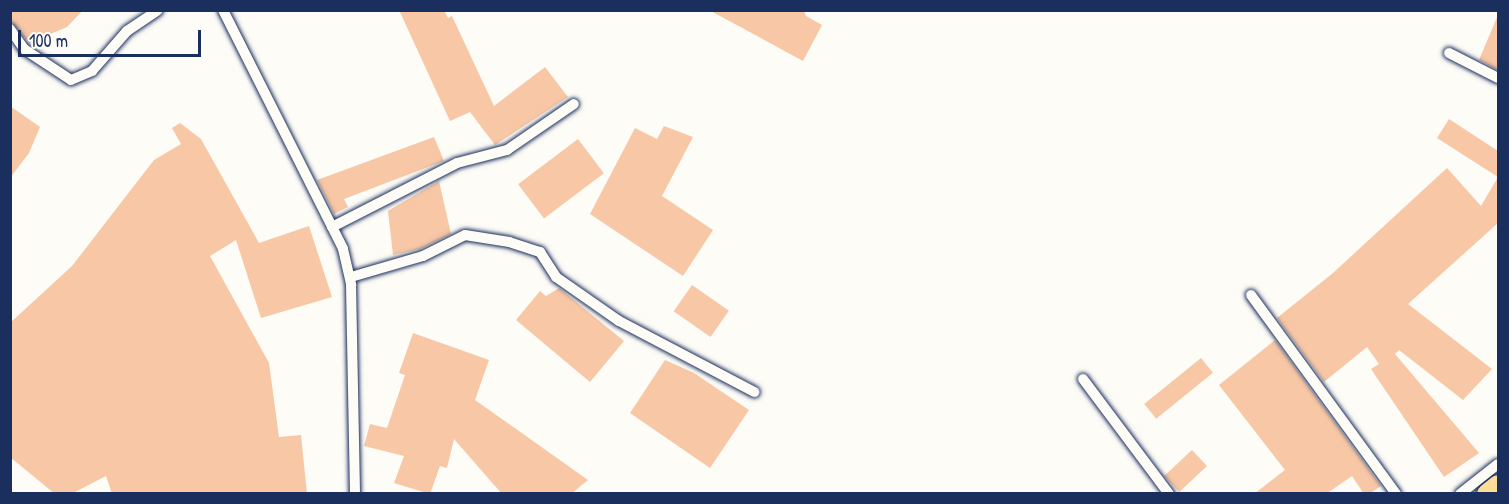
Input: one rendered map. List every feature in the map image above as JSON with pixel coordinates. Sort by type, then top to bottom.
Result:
[{"type":"highway","points":[[1487,494],[1498,485]]},
{"type":"street","points":[[10,29],[24,49],[70,80],[92,71],[127,31],[158,10]]},
{"type":"street","points":[[223,10],[343,249],[351,277],[355,494]]},
{"type":"street","points":[[1449,53],[1498,78]]},
{"type":"street","points":[[332,227],[457,163],[507,150],[574,104]]},
{"type":"street","points":[[351,277],[423,256],[465,235],[509,242],[540,252],[556,277],[619,321],[754,392]]},
{"type":"street","points":[[1251,295],[1396,494]]},
{"type":"street","points":[[1083,379],[1169,494]]},
{"type":"street","points":[[1460,494],[1498,464]]},
{"type":"building","points":[[10,10],[83,10],[67,27],[29,43],[10,20]]},
{"type":"building","points":[[399,10],[444,10],[448,18],[452,16],[494,106],[545,67],[568,97],[495,145],[470,112],[450,121]]},
{"type":"building","points":[[709,10],[804,10],[806,16],[822,25],[803,61]]},
{"type":"building","points":[[1498,15],[1498,70],[1479,60]]},
{"type":"building","points":[[10,106],[40,127],[29,153],[10,178]]},
{"type":"building","points":[[1449,119],[1498,151],[1498,177],[1437,138]]},
{"type":"building","points":[[180,123],[201,139],[259,243],[309,226],[332,297],[261,318],[236,240],[210,256],[269,363],[279,437],[301,435],[307,494],[112,494],[106,476],[71,494],[55,494],[10,457],[10,323],[72,266],[154,160],[181,144],[172,128]]},
{"type":"building","points":[[664,126],[693,137],[662,196],[713,230],[683,276],[590,214],[635,128],[657,139]]},
{"type":"building","points":[[434,137],[444,161],[344,199],[348,207],[334,214],[317,180]]},
{"type":"building","points":[[578,139],[604,173],[544,218],[518,184]]},
{"type":"building","points":[[1447,168],[1481,206],[1498,177],[1498,223],[1408,304],[1492,369],[1463,400],[1399,350],[1395,354],[1479,453],[1444,477],[1371,369],[1379,364],[1367,347],[1324,382],[1277,318],[1333,273]]},
{"type":"building","points":[[439,181],[451,234],[420,249],[393,255],[388,211]]},
{"type":"building","points":[[692,285],[729,311],[711,337],[674,311]]},
{"type":"building","points":[[559,288],[624,341],[590,382],[516,320],[540,291],[546,296]]},
{"type":"building","points":[[413,333],[489,360],[475,400],[588,480],[571,494],[502,494],[454,439],[447,468],[440,466],[430,494],[394,483],[404,456],[364,446],[370,424],[387,428],[405,375],[399,373]]},
{"type":"building","points":[[1275,340],[1381,486],[1369,494],[1364,494],[1352,476],[1326,494],[1254,494],[1285,470],[1219,385]]},
{"type":"building","points":[[1201,358],[1213,373],[1156,419],[1144,404]]},
{"type":"building","points":[[665,360],[694,373],[749,410],[710,468],[630,413]]},
{"type":"building","points":[[1192,450],[1207,466],[1179,492],[1164,476]]}]
